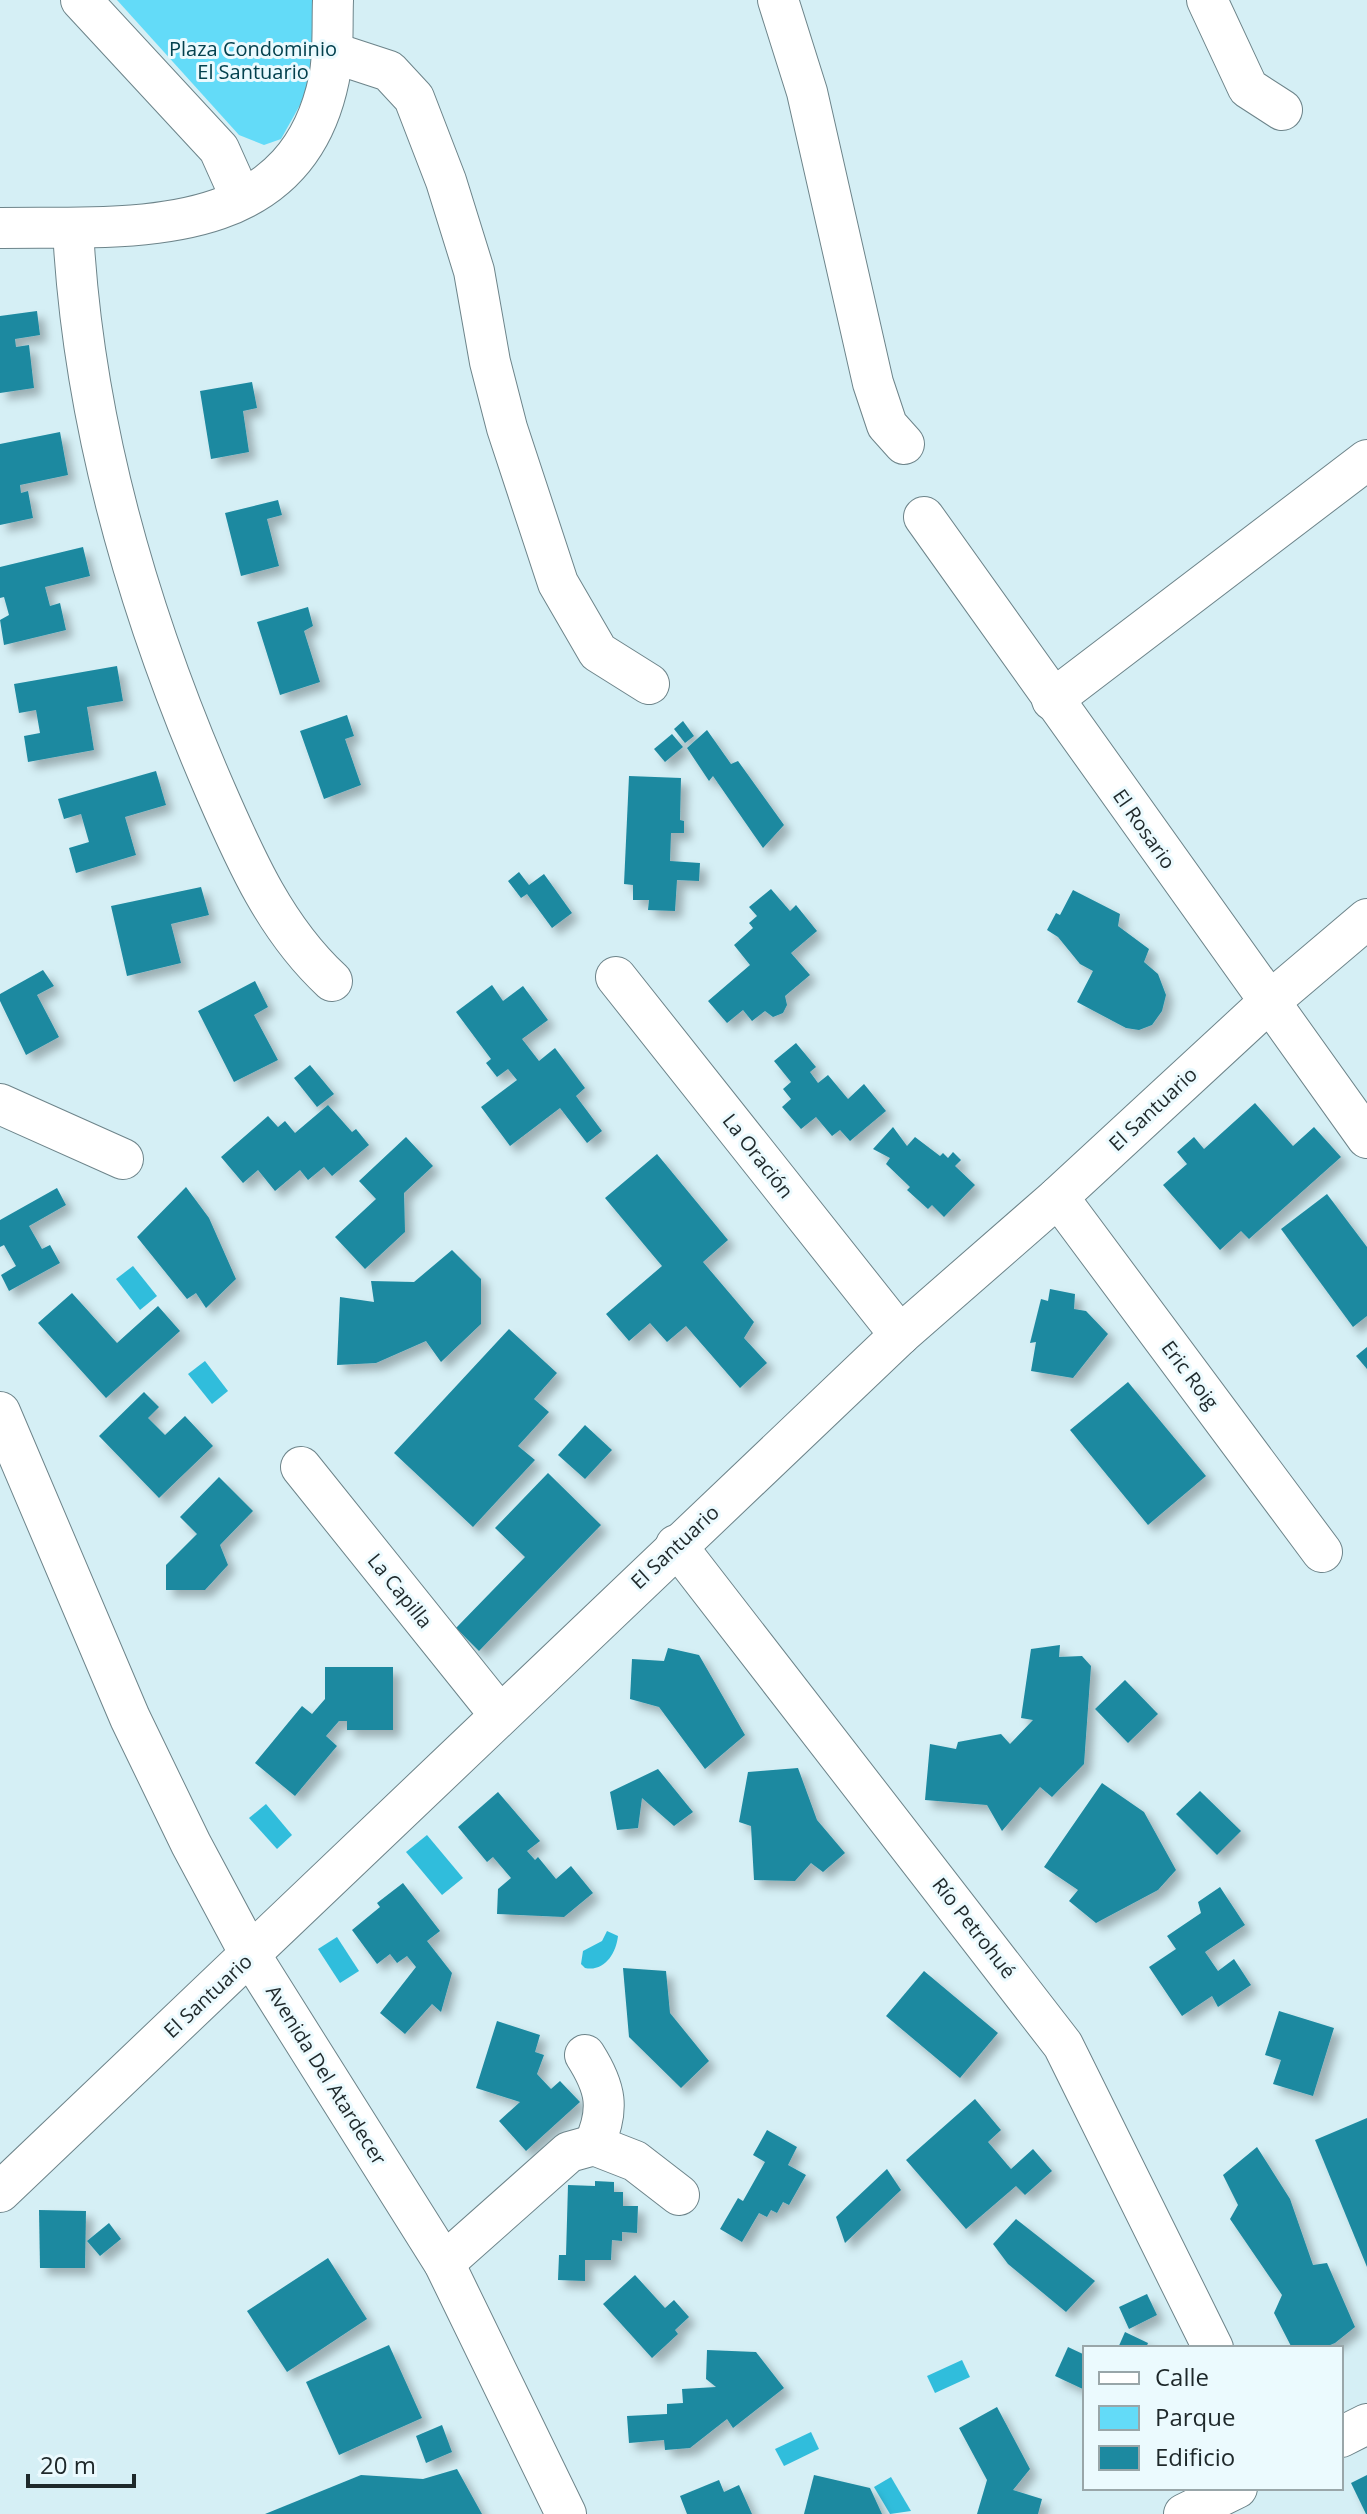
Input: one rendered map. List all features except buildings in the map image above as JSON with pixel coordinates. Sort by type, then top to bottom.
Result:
[{"type":"street","points":[[81,0],[219,149],[241,198]]},
{"type":"street","points":[[0,228],[73,229],[175,222],[208,215],[275,179],[299,154],[322,104],[331,52],[333,0]]},
{"type":"street","points":[[778,0],[807,92],[873,383],[887,425],[904,444]]},
{"type":"street","points":[[1207,0],[1248,88],[1282,110]]},
{"type":"street","points":[[331,52],[389,71],[414,98],[446,181],[474,271],[490,362],[507,428],[558,583],[598,652],[649,684]]},
{"type":"street","points":[[73,229],[77,297],[87,367],[127,540],[158,644],[201,759],[268,902],[289,936],[332,981]]},
{"type":"street","points":[[1052,700],[1367,460]]},
{"type":"street","name":"El Rosario","points":[[924,517],[1367,1138]]},
{"type":"street","name":"El Santuario","points":[[0,2192],[900,1335],[1058,1197],[1268,1003],[1367,919]]},
{"type":"street","name":"La Oración","points":[[616,977],[900,1335]]},
{"type":"street","points":[[0,1104],[123,1159]]},
{"type":"street","name":"Eric Roig","points":[[1058,1197],[1322,1552]]},
{"type":"street","name":"Avenida Del Atardecer","points":[[0,1412],[130,1718],[251,1956],[444,2263],[566,2514]]},
{"type":"street","name":"La Capilla","points":[[301,1467],[500,1715]]},
{"type":"street","name":"Río Petrohué","points":[[676,1545],[1063,2045],[1212,2346]]},
{"type":"street","points":[[585,2055],[601,2080],[604,2108],[604,2122],[594,2145]]},
{"type":"street","points":[[444,2263],[569,2152],[594,2145],[635,2161],[679,2195]]},
{"type":"street","points":[[1343,2436],[1367,2424]]},
{"type":"street","points":[[1184,2514],[1233,2490]]},
{"type":"green space","name":"Plaza Condominio El Santuario","points":[[117,0],[318,0],[318,59],[300,105],[281,139],[264,145],[239,135]]},
{"type":"shaded area","points":[[133,1266],[157,1296],[140,1310],[116,1279]]},
{"type":"shaded area","points":[[205,1361],[228,1391],[212,1404],[188,1374]]},
{"type":"shaded area","points":[[266,1804],[292,1835],[277,1849],[249,1818]]},
{"type":"shaded area","points":[[427,1835],[463,1878],[442,1895],[406,1852]]},
{"type":"shaded area","points":[[607,1931],[618,1936],[612,1955],[598,1967],[585,1968],[581,1964],[583,1951],[602,1941]]},
{"type":"shaded area","points":[[337,1937],[359,1971],[340,1983],[318,1949]]},
{"type":"shaded area","points":[[962,2360],[970,2377],[935,2393],[927,2376]]},
{"type":"shaded area","points":[[811,2432],[819,2449],[784,2466],[775,2449]]},
{"type":"shaded area","points":[[891,2477],[911,2511],[890,2514],[874,2487]]}]
